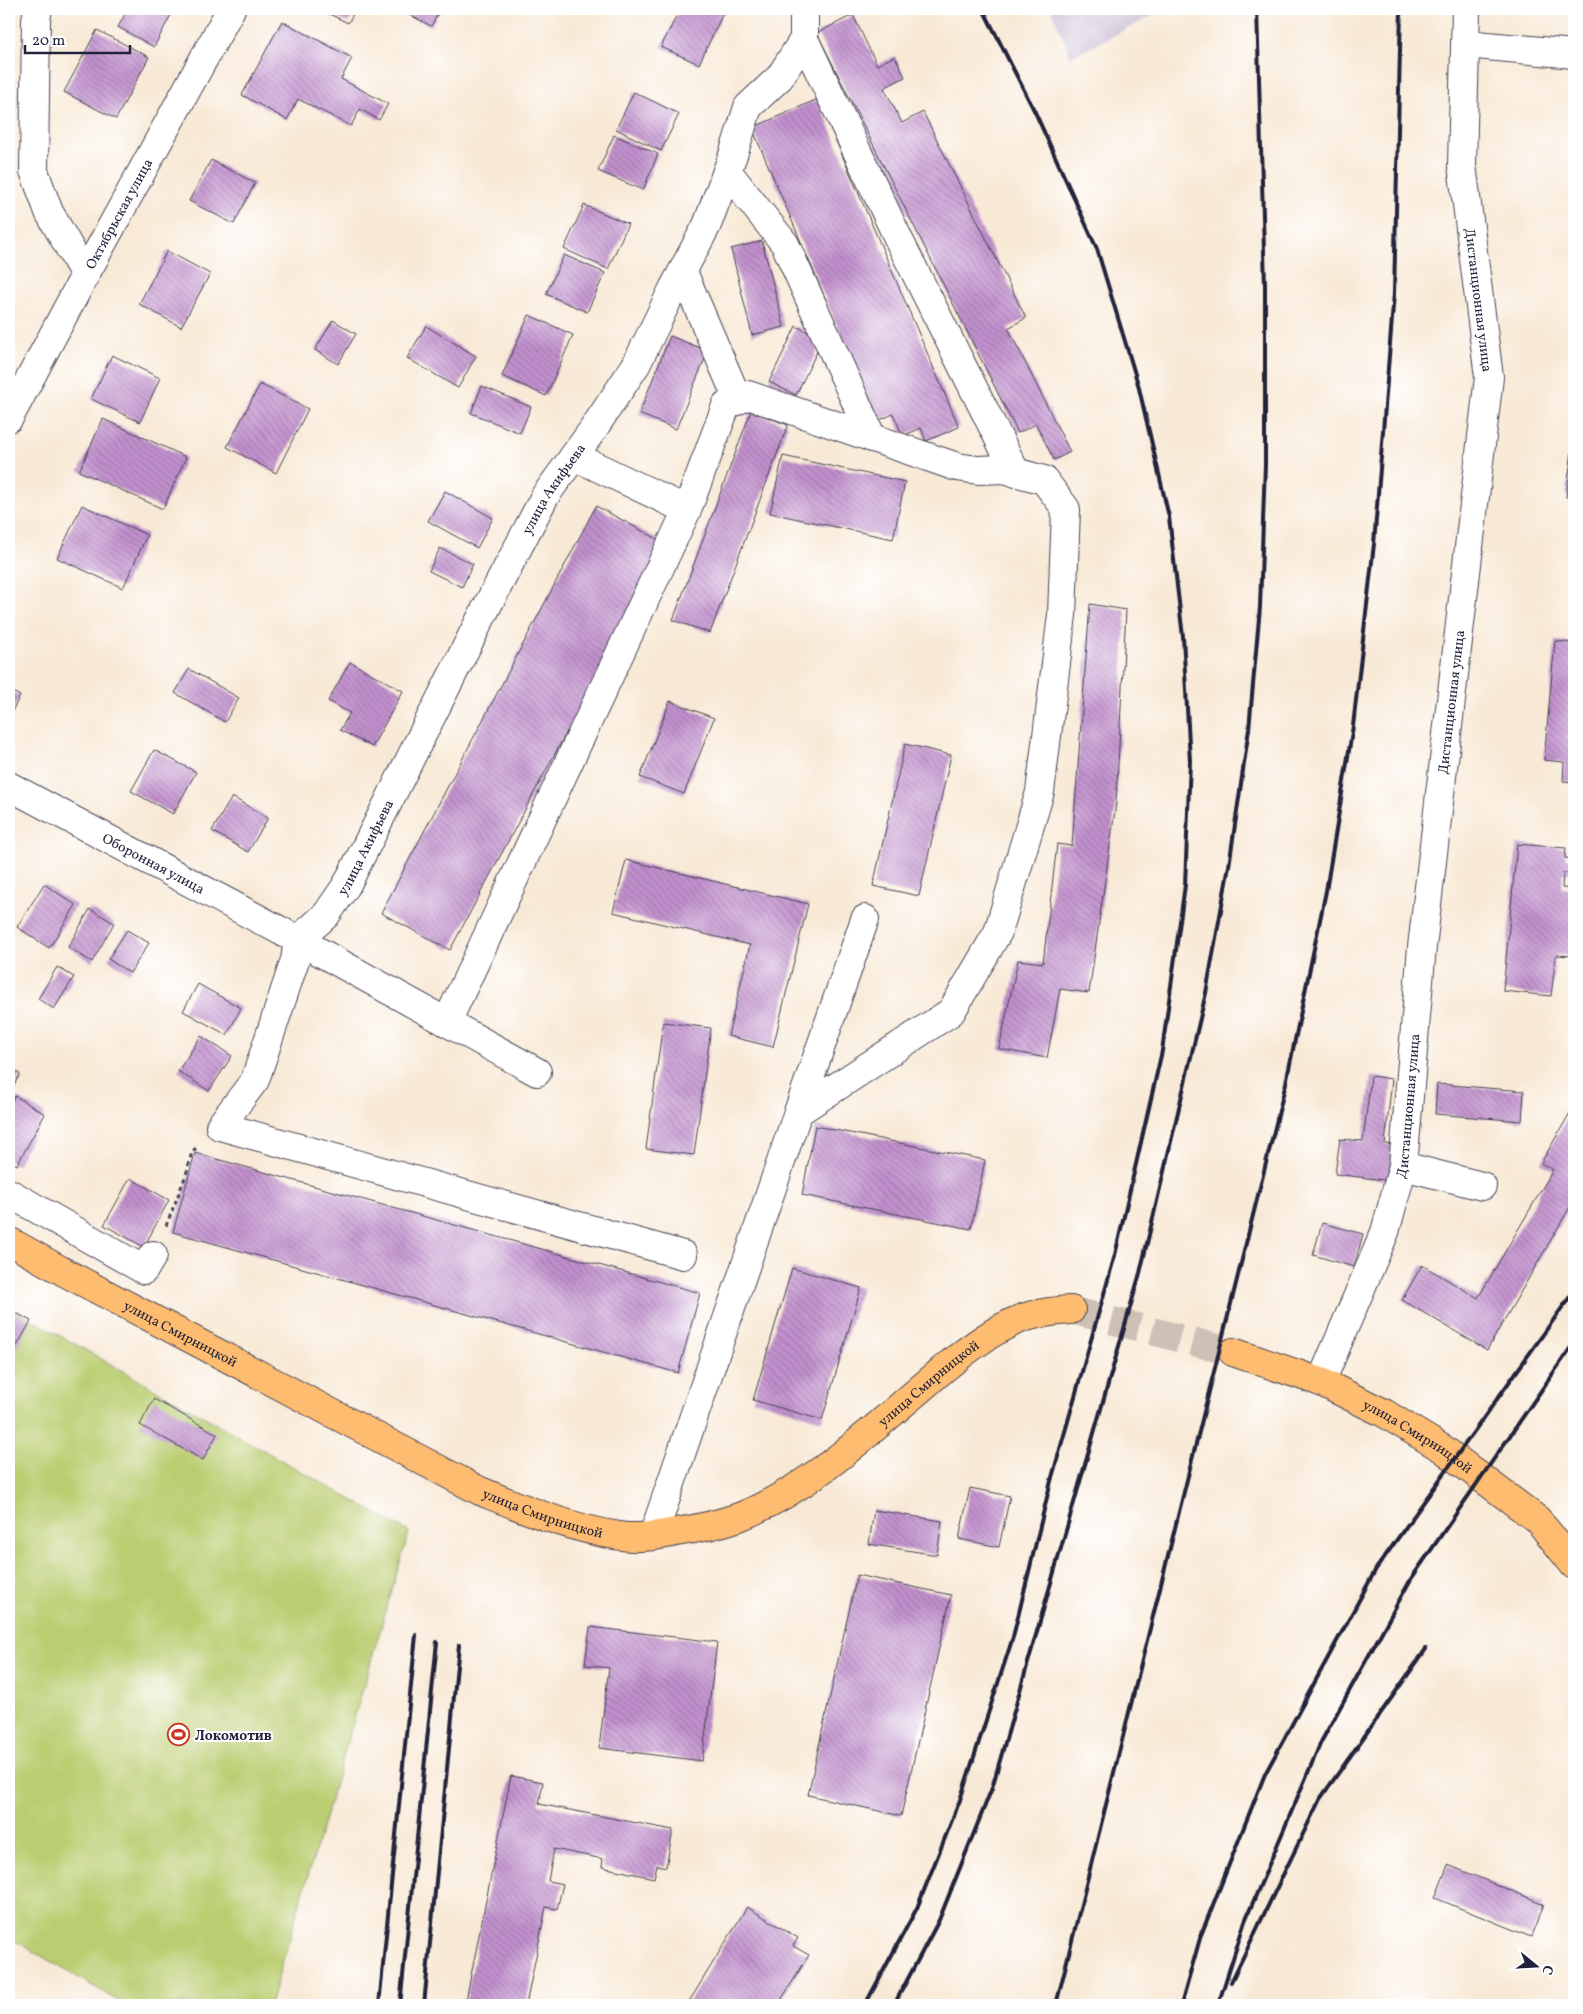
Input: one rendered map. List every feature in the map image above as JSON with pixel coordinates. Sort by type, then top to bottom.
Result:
[{"type":"main road","name":"улица Смирницкой","points":[[9,1241],[480,1492],[545,1516],[599,1532],[644,1538],[695,1529],[739,1517],[782,1496],[817,1473],[864,1437],[945,1368],[997,1330],[1028,1316],[1072,1310]]},
{"type":"main road","name":"улица Смирницкой","points":[[1233,1352],[1321,1382],[1384,1413],[1443,1449],[1538,1520],[1574,1565]]},
{"type":"street","points":[[38,9],[36,20],[34,171],[48,212],[84,275]]},
{"type":"street","name":"Октябрьская улица","points":[[10,415],[84,275],[231,9]]},
{"type":"street","points":[[804,9],[804,38],[898,238],[1016,473]]},
{"type":"street","name":"Дистанционная улица","points":[[1321,1382],[1385,1232],[1403,1166],[1422,947],[1489,377],[1462,165],[1466,9]]},
{"type":"street","name":"улица Акифьева","points":[[298,940],[326,914],[346,886],[482,616],[545,496],[636,365],[707,225],[728,171],[748,107],[780,78],[804,38]]},
{"type":"street","points":[[1465,44],[1574,54]]},
{"type":"street","points":[[728,171],[784,244],[872,438]]},
{"type":"street","points":[[683,272],[738,400]]},
{"type":"street","points":[[447,1022],[687,510],[726,406],[748,395],[957,467],[978,470],[1004,470],[1044,480],[1066,509],[1062,615],[1040,792],[998,932],[950,1012],[798,1112]]},
{"type":"street","points":[[574,456],[687,510]]},
{"type":"street","name":"Оборонная улица","points":[[9,786],[298,940],[537,1072]]},
{"type":"street","points":[[653,1536],[865,919]]},
{"type":"street","points":[[298,940],[295,960],[255,1080],[220,1126],[683,1255]]},
{"type":"street","points":[[1403,1166],[1482,1186]]},
{"type":"street","points":[[9,1192],[144,1270],[153,1255]]},
{"type":"path","points":[[153,1255],[173,1210],[192,1152],[220,1126]]},
{"type":"shaded area","points":[[1051,9],[1166,9],[1071,57]]},
{"type":"green space","name":"Локомотив","points":[[9,1307],[409,1532],[270,2005],[125,2005],[9,1937]]},
{"type":"building","points":[[128,9],[174,9],[154,47],[118,27]]},
{"type":"building","points":[[319,9],[356,9],[348,23]]},
{"type":"building","points":[[398,9],[441,9],[431,26]]},
{"type":"building","points":[[680,9],[725,9],[699,64],[661,47]]},
{"type":"building","points":[[853,15],[877,65],[895,56],[905,77],[884,88],[902,123],[923,112],[1026,318],[1008,328],[1070,452],[1054,460],[1036,424],[1018,433],[817,33]]},
{"type":"building","points":[[282,21],[352,58],[341,79],[388,104],[379,120],[360,109],[351,126],[298,99],[287,120],[242,95]]},
{"type":"building","points":[[97,30],[149,57],[116,119],[64,92]]},
{"type":"building","points":[[634,92],[679,114],[661,151],[616,129]]},
{"type":"building","points":[[818,99],[959,427],[926,441],[921,428],[903,436],[893,414],[878,421],[752,128]]},
{"type":"building","points":[[614,135],[658,154],[643,190],[598,171]]},
{"type":"building","points":[[211,160],[255,183],[234,224],[189,201]]},
{"type":"building","points":[[584,205],[628,224],[608,269],[564,249]]},
{"type":"building","points":[[762,241],[784,327],[752,335],[731,249]]},
{"type":"building","points":[[167,251],[210,274],[181,327],[139,304]]},
{"type":"building","points":[[564,255],[605,273],[587,312],[546,294]]},
{"type":"building","points":[[529,315],[573,335],[546,396],[502,376]]},
{"type":"building","points":[[333,320],[356,334],[338,364],[315,350]]},
{"type":"building","points":[[426,326],[476,356],[458,388],[407,358]]},
{"type":"building","points":[[796,326],[823,339],[796,395],[769,382]]},
{"type":"building","points":[[670,336],[708,351],[676,429],[639,414]]},
{"type":"building","points":[[112,355],[160,378],[140,422],[91,399]]},
{"type":"building","points":[[260,384],[308,409],[276,473],[227,447]]},
{"type":"building","points":[[482,386],[531,407],[520,433],[471,413]]},
{"type":"building","points":[[751,411],[788,425],[710,633],[673,620]]},
{"type":"building","points":[[103,419],[186,457],[163,509],[79,471]]},
{"type":"building","points":[[1574,443],[1574,498],[1566,497]]},
{"type":"building","points":[[783,456],[905,482],[893,539],[770,513]]},
{"type":"building","points":[[445,491],[493,518],[477,548],[428,521]]},
{"type":"building","points":[[82,505],[147,535],[123,588],[57,558]]},
{"type":"building","points":[[596,506],[667,544],[450,950],[381,913]]},
{"type":"building","points":[[440,548],[473,564],[462,587],[429,571]]},
{"type":"building","points":[[1090,604],[1126,610],[1116,803],[1089,993],[1060,989],[1047,1058],[999,1049],[1018,960],[1043,963],[1057,844],[1072,846]]},
{"type":"building","points":[[1555,641],[1574,643],[1574,782],[1563,781],[1564,762],[1544,760]]},
{"type":"building","points":[[350,662],[403,691],[372,747],[340,730],[350,713],[328,701]]},
{"type":"building","points":[[189,669],[239,698],[225,722],[175,693]]},
{"type":"building","points":[[9,690],[20,696],[9,717]]},
{"type":"building","points":[[670,701],[714,718],[684,794],[640,777]]},
{"type":"building","points":[[905,744],[951,755],[919,896],[873,886]]},
{"type":"building","points":[[154,750],[196,772],[173,814],[131,791]]},
{"type":"building","points":[[232,797],[268,818],[248,852],[212,831]]},
{"type":"building","points":[[1517,844],[1566,848],[1565,858],[1574,859],[1574,874],[1563,873],[1562,888],[1574,889],[1574,956],[1556,955],[1551,996],[1503,991]]},
{"type":"building","points":[[626,860],[808,904],[773,1047],[728,1036],[750,945],[613,912]]},
{"type":"building","points":[[44,884],[76,905],[49,948],[17,927]]},
{"type":"building","points":[[90,909],[114,923],[92,962],[68,947]]},
{"type":"building","points":[[127,930],[149,943],[130,973],[108,959]]},
{"type":"building","points":[[57,967],[74,977],[54,1009],[38,999]]},
{"type":"building","points":[[198,984],[241,1008],[227,1035],[183,1011]]},
{"type":"building","points":[[663,1022],[711,1028],[694,1155],[646,1149]]},
{"type":"building","points":[[201,1036],[232,1056],[209,1091],[178,1071]]},
{"type":"building","points":[[9,1068],[20,1074],[9,1095]]},
{"type":"building","points":[[1371,1076],[1392,1079],[1385,1144],[1397,1145],[1392,1181],[1335,1174],[1340,1139],[1363,1141]]},
{"type":"building","points":[[1437,1084],[1524,1091],[1522,1121],[1435,1114]]},
{"type":"building","points":[[15,1096],[45,1114],[17,1165],[9,1161],[9,1106]]},
{"type":"building","points":[[1574,1106],[1574,1169],[1572,1172],[1574,1173],[1574,1200],[1487,1350],[1402,1300],[1422,1265],[1478,1298],[1553,1170],[1541,1163]]},
{"type":"building","points":[[815,1126],[985,1160],[971,1229],[802,1195]]},
{"type":"building","points":[[195,1153],[700,1293],[678,1373],[173,1232]]},
{"type":"building","points":[[130,1178],[169,1200],[144,1247],[104,1225]]},
{"type":"building","points":[[1322,1223],[1363,1234],[1354,1267],[1313,1255]]},
{"type":"building","points":[[792,1268],[861,1288],[822,1420],[753,1400]]},
{"type":"building","points":[[9,1309],[31,1321],[14,1351],[9,1349]]},
{"type":"building","points":[[154,1399],[217,1434],[203,1460],[140,1425]]},
{"type":"building","points":[[970,1488],[1010,1496],[999,1547],[959,1539]]},
{"type":"building","points":[[874,1510],[942,1521],[937,1555],[869,1544]]},
{"type":"building","points":[[857,1575],[951,1595],[901,1816],[808,1795]]},
{"type":"building","points":[[590,1627],[717,1642],[702,1761],[599,1748],[609,1668],[585,1665]]},
{"type":"building","points":[[511,1776],[543,1782],[539,1804],[673,1830],[666,1867],[657,1865],[654,1878],[602,1867],[603,1859],[554,1849],[548,1881],[563,1884],[557,1909],[546,1907],[526,2005],[465,2005]]},
{"type":"building","points":[[1448,1865],[1544,1904],[1531,1937],[1435,1898]]},
{"type":"building","points":[[747,1907],[798,1938],[793,1946],[809,1955],[778,2005],[687,2005]]},
{"type":"tunnel","points":[[1071,1310],[1233,1352]]},
{"type":"railway","points":[[865,2005],[917,1908],[960,1800],[1013,1637],[1051,1481],[1115,1255],[1162,1051],[1185,885],[1190,761],[1183,637],[1169,517],[1138,384],[1097,249],[1035,112],[983,9]]},
{"type":"railway","points":[[894,2005],[939,1920],[992,1788],[1140,1273],[1206,993],[1229,866],[1249,729],[1260,607],[1265,464],[1265,286],[1257,9]]},
{"type":"railway","points":[[1056,2005],[1286,1083],[1326,891],[1353,726],[1374,544],[1394,293],[1401,9]]},
{"type":"railway","points":[[1181,2005],[1201,1935],[1265,1774],[1376,1569],[1574,1291]]},
{"type":"railway","points":[[1218,2005],[1245,1921],[1321,1742],[1411,1579],[1574,1343]]},
{"type":"railway","points":[[379,2005],[416,1635]]},
{"type":"railway","points":[[400,2005],[437,1642]]},
{"type":"railway","points":[[424,2005],[459,1645]]},
{"type":"railway","points":[[1231,1982],[1320,1799],[1426,1649]]},
{"type":"place","name":"Локомотив","points":[[179,1735]]}]
